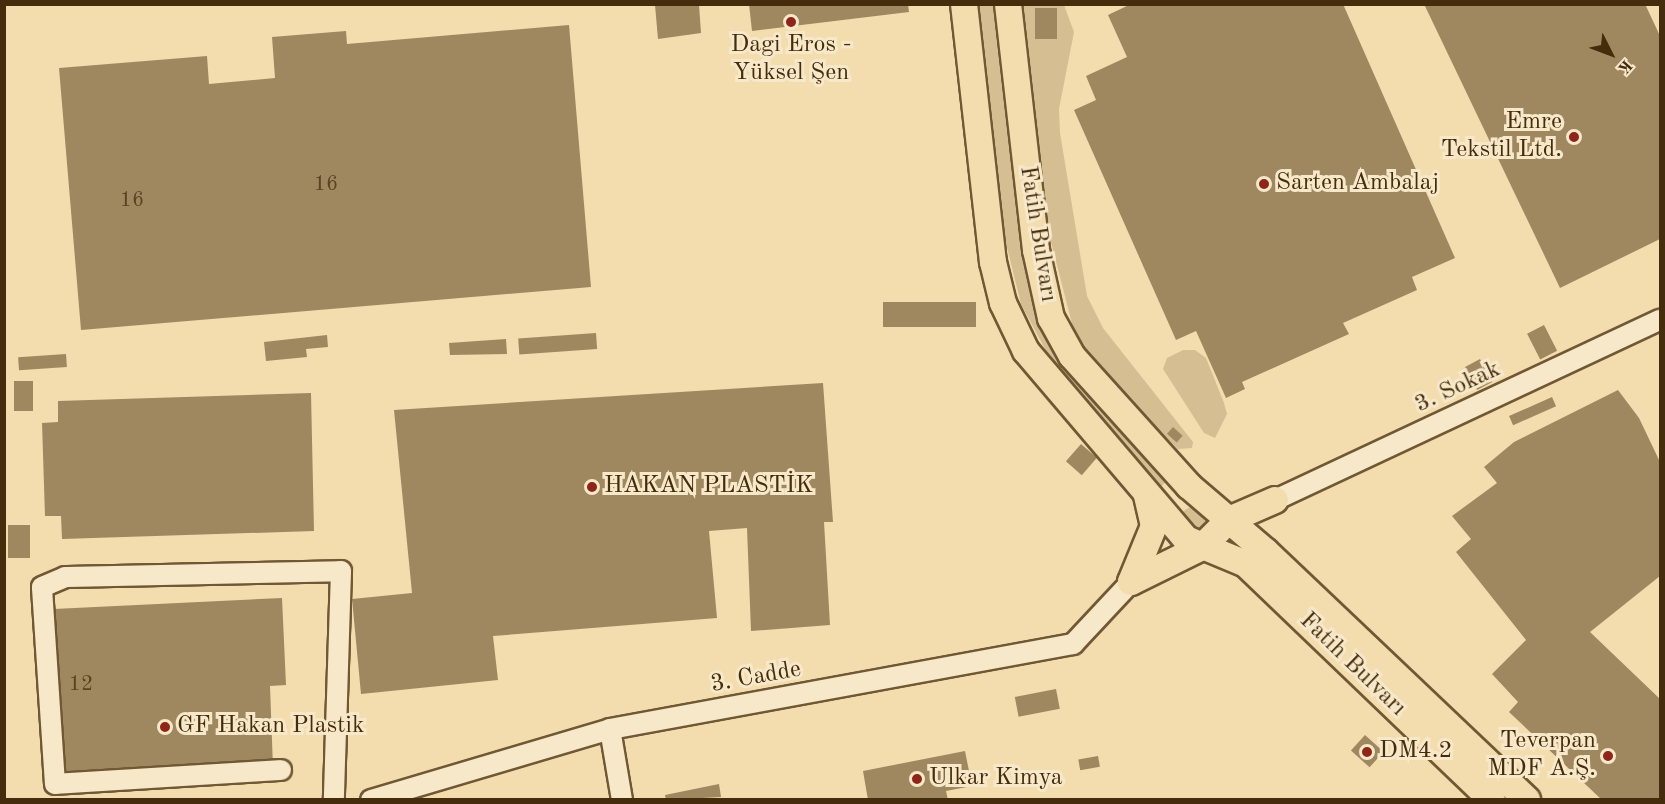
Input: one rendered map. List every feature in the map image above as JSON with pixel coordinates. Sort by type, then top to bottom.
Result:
[{"type":"main road","name":"Fatih Bulvarı","points":[[964,4],[988,226],[1003,303],[1035,364],[1146,489],[1186,539],[1246,564],[1492,800]]},
{"type":"main road","name":"Fatih Bulvarı","points":[[1008,4],[1036,250],[1051,318],[1085,373],[1190,486],[1266,552],[1527,800]]},
{"type":"main road","points":[[1164,513],[1169,500],[1190,486]]},
{"type":"main road","points":[[1131,582],[1154,526],[1146,489]]},
{"type":"main road","points":[[1131,582],[1202,547],[1229,520],[1275,500]]},
{"type":"main road","points":[[1266,552],[1266,526],[1275,500]]},
{"type":"street","name":"3. Sokak","points":[[1275,500],[1660,320]]},
{"type":"street","points":[[281,770],[55,784],[42,587],[65,577],[341,571],[334,800]]},
{"type":"street","name":"3. Cadde","points":[[371,800],[610,729],[1073,644],[1131,582]]},
{"type":"street","points":[[610,729],[622,800]]},
{"type":"shaded area","points":[[979,5],[1000,5],[1033,280],[1172,475],[1160,488],[1051,360],[1021,304],[1004,235]]},
{"type":"shaded area","points":[[1022,5],[1064,5],[1074,32],[1059,109],[1060,133],[1087,296],[1103,328],[1193,442],[1192,448],[1178,449],[1096,368],[1076,339],[1043,211]]},
{"type":"shaded area","points":[[1183,350],[1195,350],[1206,358],[1224,403],[1227,414],[1215,438],[1204,433],[1163,369],[1167,358]]},
{"type":"shaded area","points":[[1193,507],[1202,510],[1205,519],[1202,528],[1193,531],[1184,528],[1181,519],[1184,510]]},
{"type":"building","name":"Dagi Eros - Yüksel Şen","points":[[749,4],[908,4],[909,12],[752,31]]},
{"type":"building","name":"Sarten Ambalaj","points":[[1131,4],[1343,4],[1455,258],[1412,277],[1417,290],[1343,323],[1349,334],[1242,382],[1245,389],[1226,398],[1196,331],[1176,340],[1074,110],[1096,100],[1086,76],[1127,57],[1108,15]]},
{"type":"building","name":"Emre Tekstil Ltd.","points":[[1424,4],[1645,4],[1660,36],[1660,239],[1560,288]]},
{"type":"building","points":[[655,5],[699,5],[701,33],[658,39]]},
{"type":"building","points":[[1035,8],[1057,8],[1057,39],[1035,39]]},
{"type":"building","points":[[569,25],[591,287],[81,330],[59,68],[207,56],[209,84],[275,78],[272,37],[346,31],[347,44]]},
{"type":"building","points":[[883,302],[976,302],[976,327],[883,327]]},
{"type":"building","points":[[1544,325],[1557,351],[1540,359],[1527,334]]},
{"type":"building","points":[[596,333],[597,349],[519,354],[518,338]]},
{"type":"building","points":[[327,335],[328,347],[306,349],[307,357],[266,361],[264,342]]},
{"type":"building","points":[[506,339],[507,354],[450,355],[449,343]]},
{"type":"building","points":[[66,354],[67,367],[19,370],[18,357]]},
{"type":"building","points":[[1480,359],[1492,382],[1477,390],[1465,367]]},
{"type":"building","points":[[14,381],[33,381],[33,411],[14,411]]},
{"type":"building","points":[[823,383],[833,522],[824,522],[830,625],[751,631],[747,528],[709,531],[717,618],[493,636],[498,680],[361,694],[352,599],[412,593],[394,410]]},
{"type":"building","points":[[1618,390],[1639,418],[1660,462],[1660,576],[1590,632],[1660,699],[1660,800],[1602,800],[1509,712],[1518,702],[1492,674],[1526,640],[1456,552],[1471,539],[1452,516],[1497,483],[1484,467],[1514,442]]},
{"type":"building","points":[[311,393],[314,531],[62,539],[61,516],[45,516],[42,423],[58,422],[58,401]]},
{"type":"building","points":[[1552,397],[1556,406],[1513,425],[1509,416]]},
{"type":"building","points":[[1173,427],[1183,436],[1177,442],[1167,434]]},
{"type":"building","points":[[1081,444],[1097,458],[1082,475],[1066,461]]},
{"type":"building","points":[[8,525],[30,525],[30,558],[8,558]]},
{"type":"building","name":"GF Hakan Plastik","points":[[282,598],[286,685],[270,686],[273,767],[61,778],[54,609]]},
{"type":"building","points":[[1056,689],[1060,709],[1019,717],[1015,697]]},
{"type":"building","name":"DM4.2","points":[[1365,735],[1384,752],[1370,767],[1351,751]]},
{"type":"building","name":"Ulkar Kimya","points":[[965,751],[972,786],[946,791],[948,800],[868,800],[863,771]]},
{"type":"building","points":[[1098,756],[1100,767],[1080,770],[1078,759]]},
{"type":"building","points":[[719,784],[721,797],[666,800],[665,795]]},
{"type":"place","name":"Dagi Eros - Yüksel Şen","points":[[791,22]]},
{"type":"place","name":"Emre Tekstil Ltd.","points":[[1574,137]]},
{"type":"place","name":"Sarten Ambalaj","points":[[1264,184]]},
{"type":"place","name":"HAKAN PLASTİK","points":[[592,487]]},
{"type":"place","name":"GF Hakan Plastik","points":[[165,727]]},
{"type":"place","name":"DM4.2","points":[[1367,752]]},
{"type":"place","name":"Teverpan MDF A.Ş.","points":[[1608,756]]},
{"type":"place","name":"Ulkar Kimya","points":[[917,779]]}]
